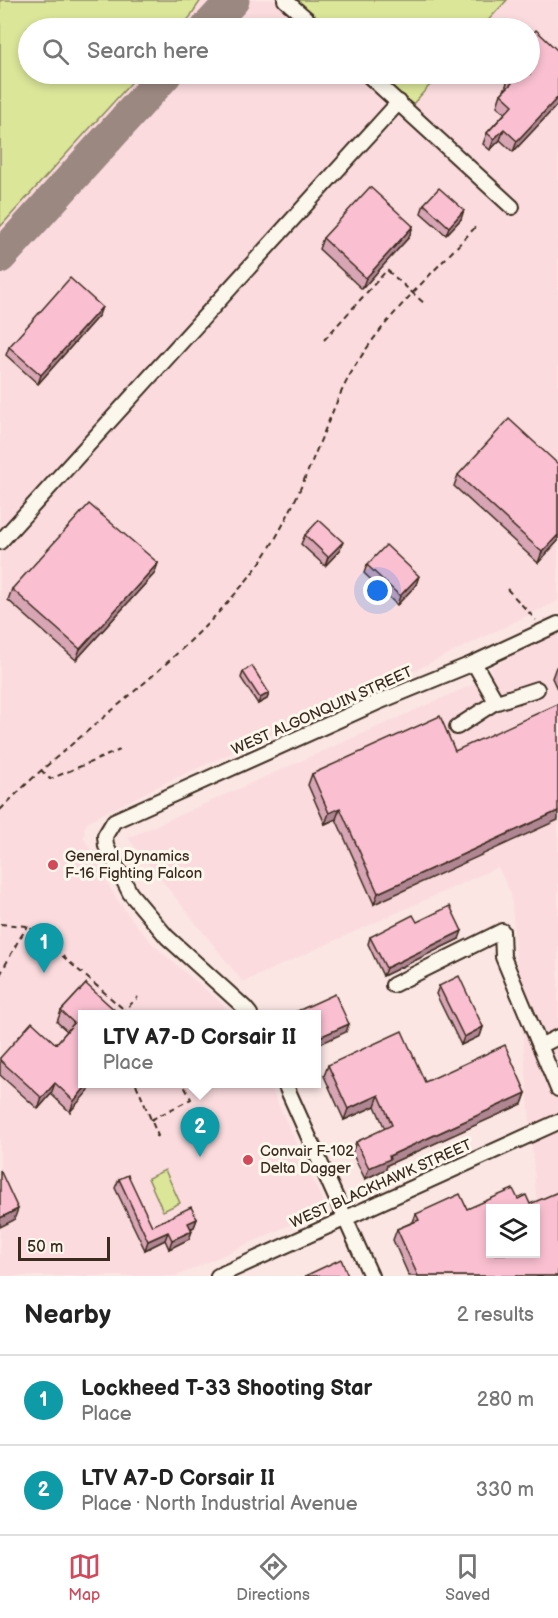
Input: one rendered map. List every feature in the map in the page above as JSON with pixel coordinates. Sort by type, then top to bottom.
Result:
[{"type":"street","points":[[285,0],[306,18]]},
{"type":"street","points":[[378,84],[512,207]]},
{"type":"street","points":[[0,542],[399,102]]},
{"type":"street","name":"WEST ALGONQUIN STREET","points":[[247,1010],[167,937],[130,893],[106,846],[105,836],[114,821],[552,627]]},
{"type":"street","points":[[474,663],[494,698],[494,703]]},
{"type":"street","points":[[457,727],[494,703],[537,689]]},
{"type":"street","points":[[393,985],[502,931],[503,957],[558,1089]]},
{"type":"street","points":[[540,1046],[558,1037]]},
{"type":"street","points":[[287,1088],[371,1276]]},
{"type":"street","name":"WEST BLACKHAWK STREET","points":[[218,1276],[558,1122]]},
{"type":"path","points":[[0,810],[41,770],[161,668],[199,631],[254,571],[284,525],[354,368],[389,321],[478,224]]},
{"type":"path","points":[[324,340],[387,270],[425,304]]},
{"type":"path","points":[[507,589],[552,627]]},
{"type":"path","points":[[41,770],[50,779],[120,750]]},
{"type":"path","points":[[0,924],[28,926],[124,1010]]},
{"type":"path","points":[[0,975],[28,926]]},
{"type":"path","points":[[126,1010],[138,997]]},
{"type":"path","points":[[138,1088],[158,1136],[153,1137]]},
{"type":"path","points":[[151,1120],[190,1099],[185,1088]]},
{"type":"shaded area","points":[[0,0],[558,0],[558,601],[397,679],[171,780],[89,821],[84,828],[84,838],[114,895],[133,921],[167,957],[228,1010],[78,1010],[78,1088],[271,1088],[323,1202],[322,1210],[177,1276],[0,1276]]},
{"type":"shaded area","points":[[558,627],[558,1276],[543,1276],[540,1204],[537,1204],[511,894],[498,867],[243,982],[128,838],[492,676],[491,668]]},
{"type":"green space","points":[[0,0],[201,0],[189,18],[18,18],[18,84],[130,84],[0,227]]},
{"type":"green space","points":[[296,0],[507,0],[490,18],[316,18]]},
{"type":"green space","points":[[388,84],[431,84],[412,105]]},
{"type":"green space","points":[[165,1170],[180,1203],[163,1211],[148,1178]]},
{"type":"building","points":[[540,34],[558,51],[558,97],[517,141],[504,129],[494,139],[487,133],[513,105],[501,94],[511,84],[540,84]]},
{"type":"building","points":[[370,187],[413,226],[366,278],[323,238]]},
{"type":"building","points":[[439,188],[464,210],[449,227],[424,204]]},
{"type":"building","points":[[70,278],[102,307],[41,375],[9,347]]},
{"type":"building","points":[[509,419],[558,464],[558,535],[542,552],[458,475]]},
{"type":"building","points":[[89,504],[158,563],[80,649],[12,589]]},
{"type":"building","points":[[319,520],[343,542],[328,557],[305,535]]},
{"type":"building","points":[[386,545],[419,576],[400,596],[367,565]]},
{"type":"building","points":[[252,666],[269,693],[260,698],[243,672]]},
{"type":"building","points":[[558,704],[558,811],[378,893],[340,808],[329,813],[312,774],[440,716],[455,751]]},
{"type":"building","points":[[450,906],[462,931],[386,968],[370,937],[413,915],[417,922]]},
{"type":"building","points":[[459,976],[483,1027],[464,1037],[439,986]]},
{"type":"building","points":[[86,984],[115,1010],[78,1010],[78,1088],[85,1088],[74,1101],[55,1083],[42,1098],[0,1060],[32,1022],[56,1044],[74,1023],[61,1011]]},
{"type":"building","points":[[335,994],[349,1024],[321,1036],[321,1010],[300,1010]]},
{"type":"building","points":[[402,1031],[425,1082],[505,1045],[526,1093],[389,1156],[390,1159],[369,1168],[356,1142],[392,1125],[379,1095],[348,1109],[328,1065]]},
{"type":"building","points":[[0,1170],[18,1209],[0,1218]]},
{"type":"building","points":[[128,1175],[152,1226],[191,1207],[197,1219],[188,1223],[192,1231],[172,1240],[168,1232],[148,1241],[119,1179]]},
{"type":"building","points":[[513,1189],[518,1199],[526,1195],[530,1204],[558,1192],[558,1276],[418,1276],[397,1229],[419,1220],[416,1214],[460,1194],[467,1209]]},
{"type":"building","points":[[341,1259],[348,1276],[305,1276]]},
{"type":"taxiway","points":[[216,18],[233,0]]},
{"type":"taxiway","points":[[0,257],[157,84]]},
{"type":"place","name":"General Dynamics F-16 Fighting Falcon","points":[[53,865]]},
{"type":"place","name":"Lockheed T-33 Shooting Star","points":[[44,973]]},
{"type":"place","name":"LTV A7-D Corsair II","points":[[200,1157]]},
{"type":"place","name":"Convair F-102 Delta Dagger","points":[[248,1160]]}]
